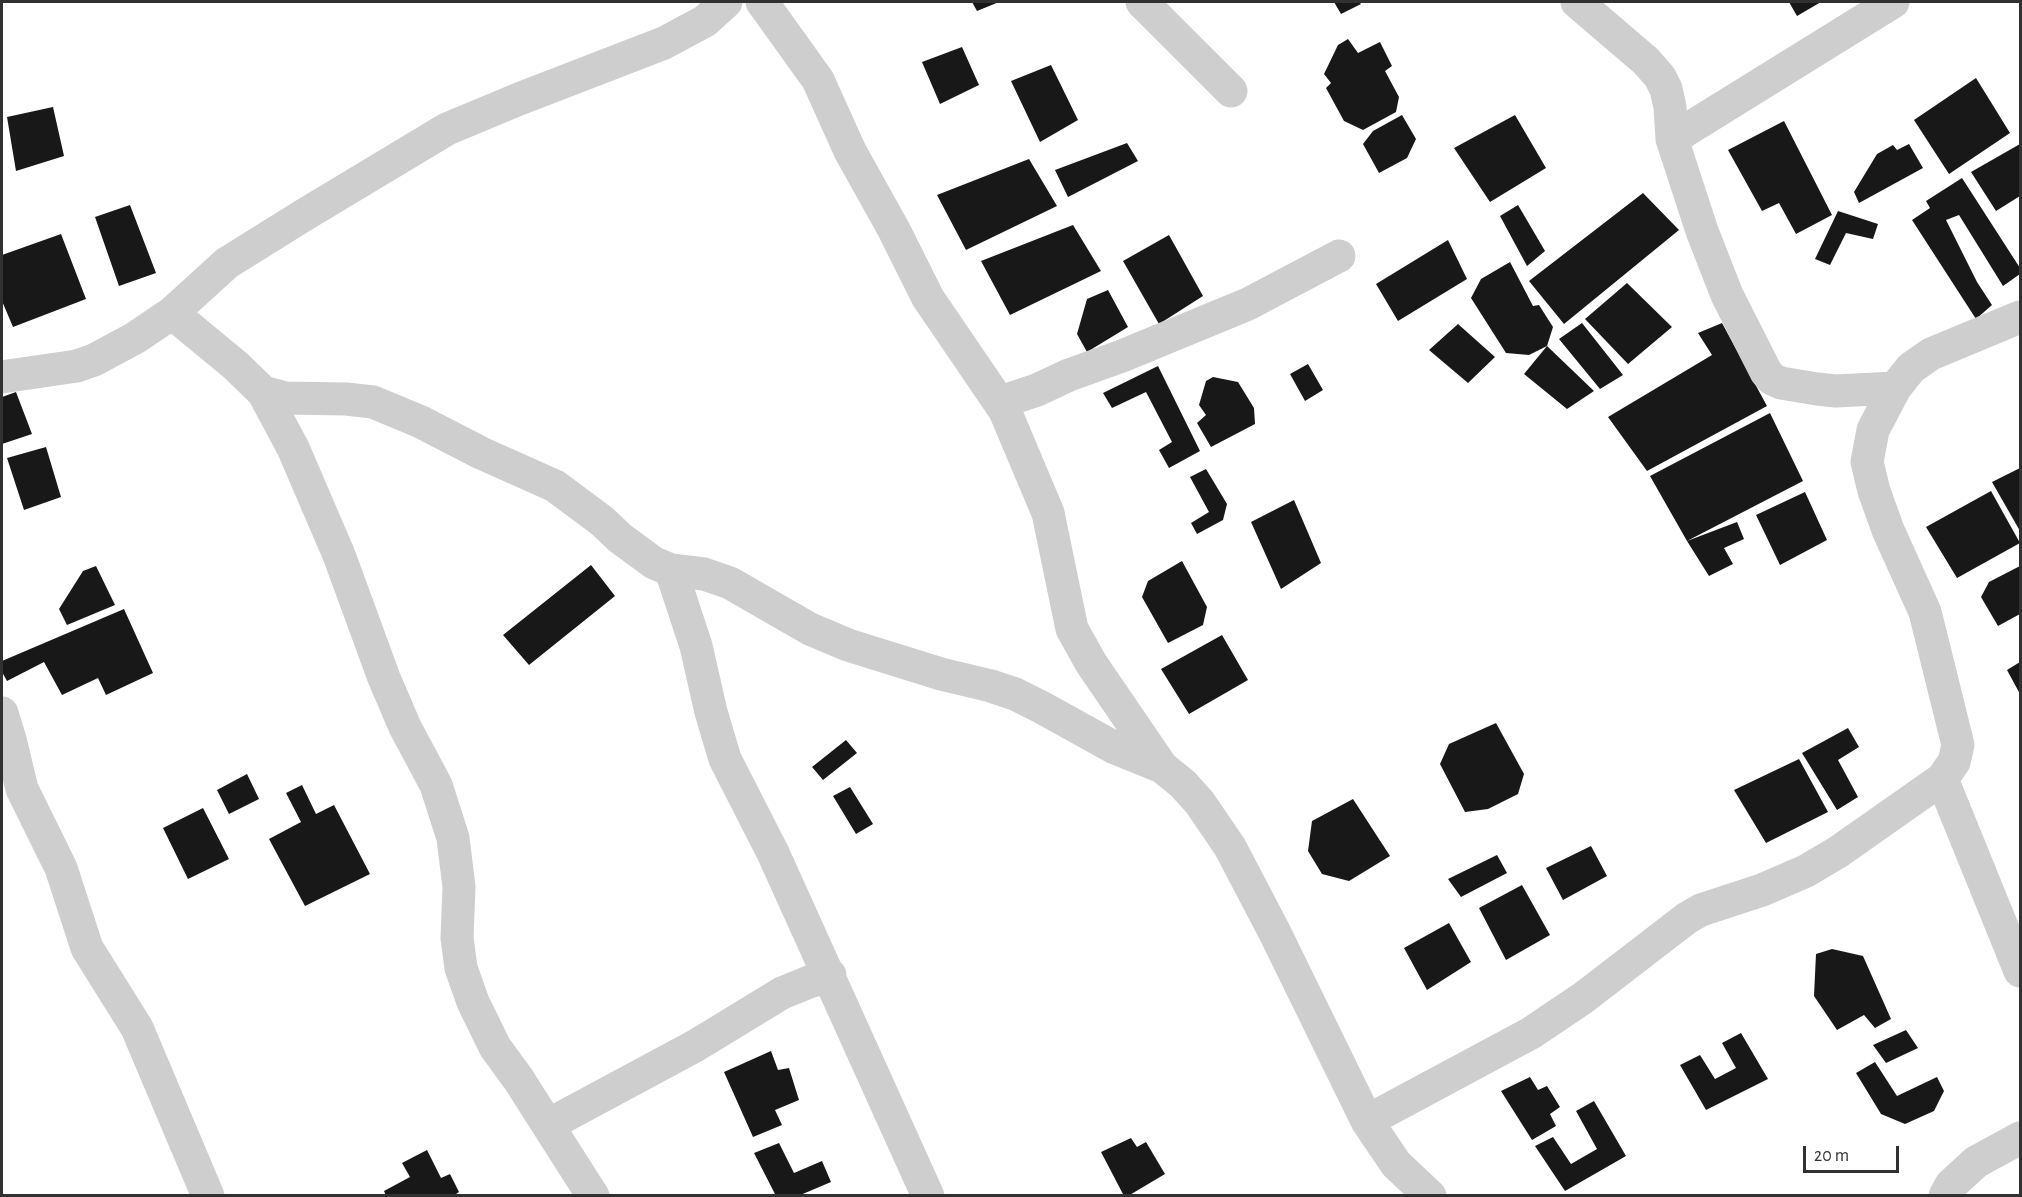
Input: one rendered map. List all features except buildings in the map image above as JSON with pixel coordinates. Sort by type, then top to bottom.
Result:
[{"type":"street","points":[[2,376],[77,366],[94,360],[135,338],[172,313],[226,263],[447,129],[664,43],[705,21],[726,2]]},
{"type":"street","points":[[762,2],[818,80],[850,151],[894,230],[928,298],[1001,402],[1048,513],[1072,629],[1091,663],[1162,767],[1183,784],[1200,803],[1230,847],[1367,1121],[1396,1164],[1430,1196]]},
{"type":"street","points":[[1142,2],[1231,91]]},
{"type":"street","points":[[1577,2],[1646,61],[1660,77],[1666,89],[1670,107],[1672,140],[1702,231],[1727,295],[1766,372],[1772,379],[1781,383],[1817,389],[1836,391],[1895,388]]},
{"type":"street","points":[[1672,140],[1893,2]]},
{"type":"street","points":[[1001,402],[1132,352],[1248,304],[1339,256]]},
{"type":"street","points":[[172,313],[235,365],[263,392],[293,448],[339,555],[400,717],[436,785],[453,838],[459,887],[457,938],[461,968],[473,1002],[495,1047],[593,1196]]},
{"type":"street","points":[[1367,1121],[1531,1033],[1583,998],[1687,918],[1701,910],[1762,890],[1806,871],[1838,852],[1942,779],[1954,762],[1958,745],[1925,612],[1888,530],[1874,491],[1867,462],[1873,430],[1895,388],[1911,368],[1931,354],[2020,317]]},
{"type":"street","points":[[263,392],[285,398],[373,402],[421,422],[481,453],[555,486],[602,520],[654,563],[671,570],[704,574],[730,583],[810,629],[848,645],[1016,694],[1115,748],[1162,767]]},
{"type":"street","points":[[671,570],[696,646],[711,712],[725,759],[774,853],[927,1196]]},
{"type":"street","points":[[2,713],[22,789],[61,868],[87,948],[137,1028],[208,1196]]},
{"type":"street","points":[[1942,779],[2020,971]]},
{"type":"street","points":[[548,1125],[695,1046],[782,993],[830,975]]},
{"type":"street","points":[[1945,1196],[1951,1185],[1976,1162],[2020,1138]]}]
